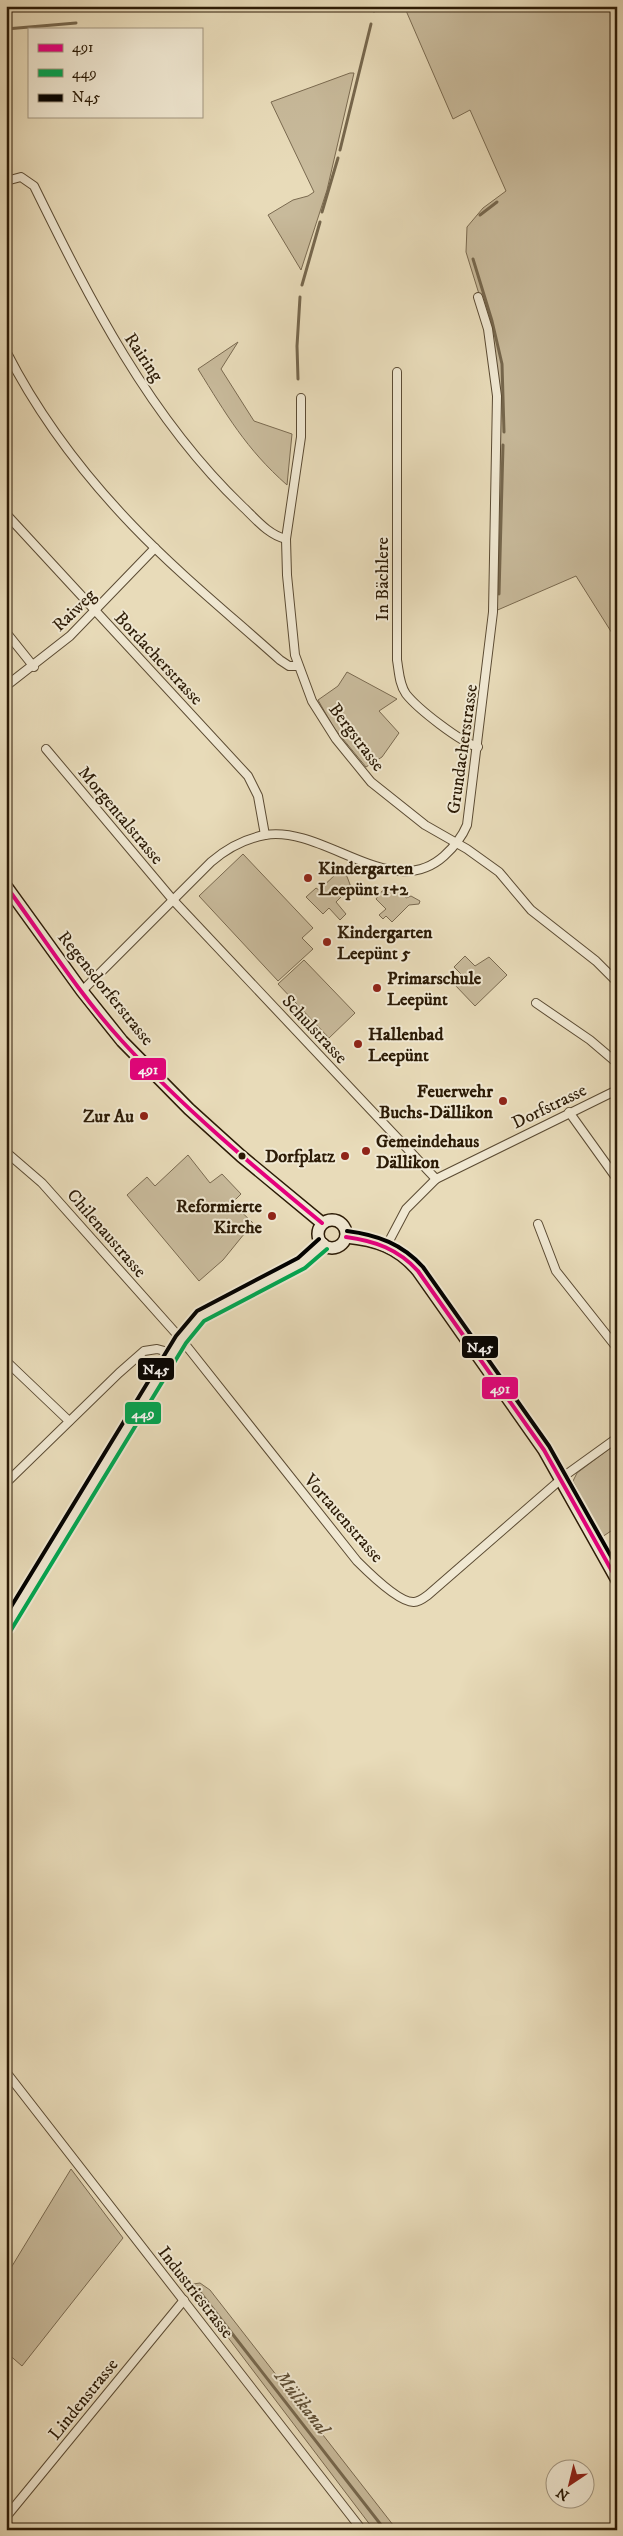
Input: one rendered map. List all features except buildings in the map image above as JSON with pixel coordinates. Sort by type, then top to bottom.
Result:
[{"type":"street","name":"Rairing","points":[[6,180],[21,177],[34,186],[94,307],[114,340],[195,456],[214,479],[270,533],[286,539]]},
{"type":"street","name":"Grundacherstrasse","points":[[82,991],[173,900],[221,854],[233,846],[266,835],[309,839],[392,871],[410,871],[434,864],[456,843],[467,825],[478,748],[493,612],[497,396],[488,329],[478,297]]},
{"type":"street","points":[[6,351],[37,406],[109,500],[155,548],[280,660],[289,666],[298,666]]},
{"type":"street","name":"In Bächlere","points":[[397,372],[396,660],[400,683],[406,694],[418,706],[466,744],[478,748]]},
{"type":"street","name":"Bergstrasse","points":[[301,398],[301,437],[286,539],[289,614],[298,666],[312,701],[336,740],[371,782],[425,825],[499,872],[531,910],[596,960],[617,982]]},
{"type":"street","name":"Bordacherstrasse","points":[[6,514],[248,776],[258,796],[266,835]]},
{"type":"street","name":"Raiweg","points":[[6,686],[34,667],[96,611],[155,548]]},
{"type":"street","points":[[6,632],[34,667]]},
{"type":"street","name":"Morgentalstrasse","points":[[46,748],[173,900]]},
{"type":"street","name":"Regensdorferstrasse","points":[[6,886],[82,991],[122,1041],[189,1109],[241,1156],[322,1223]]},
{"type":"street","name":"Schulstrasse","points":[[173,900],[436,1179]]},
{"type":"street","points":[[536,1003],[590,1040],[617,1063]]},
{"type":"street","name":"Dorfstrasse","points":[[386,1245],[406,1209],[436,1179],[617,1090]]},
{"type":"street","points":[[570,1112],[617,1179]]},
{"type":"street","name":"Chilenaustrasse","points":[[6,1152],[42,1183],[180,1339]]},
{"type":"street","points":[[330,1219],[339,1221],[346,1228],[346,1237],[336,1247],[322,1244],[318,1234],[322,1223],[330,1219]]},
{"type":"street","points":[[538,1224],[556,1271],[617,1348]]},
{"type":"street","points":[[346,1237],[386,1245],[402,1254],[418,1271],[544,1450],[617,1580]]},
{"type":"street","points":[[6,1627],[180,1339],[200,1316],[283,1274],[307,1259],[322,1244]]},
{"type":"street","name":"Vortauenstrasse","points":[[180,1339],[356,1561],[384,1585],[411,1602],[417,1602],[428,1595],[560,1481]]},
{"type":"street","points":[[6,1483],[144,1351],[157,1349],[172,1353]]},
{"type":"street","points":[[6,1361],[69,1421]]},
{"type":"street","points":[[560,1481],[617,1438]]},
{"type":"street","name":"Industriestrasse","points":[[6,2072],[362,2530]]},
{"type":"street","name":"Lindenstrasse","points":[[6,2517],[184,2300]]},
{"type":"shaded area","points":[[404,6],[617,6],[617,641],[576,576],[493,612],[497,396],[479,294],[466,252],[467,227],[483,208],[506,191],[470,110],[453,119]]},
{"type":"shaded area","points":[[354,73],[327,190],[301,270],[268,215],[293,200],[308,196],[314,192],[271,102]]},
{"type":"shaded area","points":[[238,342],[221,369],[254,421],[292,434],[287,485],[248,444],[198,369]]},
{"type":"shaded area","points":[[347,672],[397,699],[379,711],[399,733],[382,757],[366,767],[334,728],[318,700],[338,686]]},
{"type":"shaded area","points":[[243,854],[313,928],[302,938],[313,949],[278,981],[199,896]]},
{"type":"shaded area","points":[[336,874],[346,874],[351,887],[336,902],[346,914],[340,920],[329,908],[323,914],[306,897],[316,888],[319,890]]},
{"type":"shaded area","points":[[401,888],[406,898],[411,896],[420,901],[419,904],[409,905],[392,922],[386,916],[383,919],[379,915],[386,909],[376,899],[382,891]]},
{"type":"shaded area","points":[[465,956],[475,966],[489,957],[507,975],[475,1006],[455,985],[464,977],[454,967]]},
{"type":"shaded area","points":[[304,960],[355,1013],[329,1038],[278,984]]},
{"type":"shaded area","points":[[188,1155],[210,1183],[222,1174],[241,1194],[232,1203],[253,1223],[223,1260],[199,1281],[127,1195],[147,1177],[155,1186]]},
{"type":"shaded area","points":[[617,1443],[617,1527],[602,1537],[573,1481],[577,1473]]},
{"type":"shaded area","points":[[71,2169],[123,2238],[22,2366],[6,2352],[6,2276]]},
{"type":"shaded area","points":[[200,2283],[210,2290],[397,2530],[374,2530],[192,2290],[193,2284]]},
{"type":"waterway","points":[[374,11],[376,6]]},
{"type":"waterway","points":[[6,29],[76,23]]},
{"type":"waterway","points":[[340,150],[371,24]]},
{"type":"waterway","points":[[322,212],[338,158]]},
{"type":"waterway","points":[[480,215],[497,202]]},
{"type":"waterway","points":[[302,285],[320,222]]},
{"type":"waterway","points":[[473,259],[492,321],[502,364],[504,432]]},
{"type":"waterway","points":[[298,379],[297,346],[300,297]]},
{"type":"waterway","points":[[499,594],[503,445]]},
{"type":"waterway","name":"Mülikanal","points":[[199,2291],[385,2530]]},
{"type":"transit line","name":"491","points":[[6,886],[76,985],[106,1023],[145,1066],[244,1158],[322,1223]]},
{"type":"transit line","name":"N45","points":[[347,1231],[369,1235],[389,1242],[407,1252],[423,1267],[549,1446],[617,1567]]},
{"type":"transit line","name":"491","points":[[346,1237],[385,1247],[402,1257],[418,1271],[544,1450],[617,1580]]},
{"type":"transit line","name":"N45","points":[[6,1615],[176,1336],[197,1311],[298,1258],[319,1239]]},
{"type":"transit line","name":"449","points":[[11,1630],[186,1343],[204,1321],[305,1268],[327,1249]]},
{"type":"place","name":"Kindergarten Leepünt 1+2","points":[[308,878]]},
{"type":"place","name":"Kindergarten Leepünt 5","points":[[327,942]]},
{"type":"place","name":"Primarschule Leepünt","points":[[377,988]]},
{"type":"place","name":"Hallenbad Leepünt","points":[[358,1044]]},
{"type":"place","name":"Feuerwehr Buchs-Dällikon","points":[[503,1101]]},
{"type":"place","name":"Zur Au","points":[[144,1116]]},
{"type":"place","name":"Gemeindehaus Dällikon","points":[[366,1151]]},
{"type":"place","name":"Dorfplatz","points":[[345,1156]]},
{"type":"place","name":"Reformierte Kirche","points":[[272,1216]]}]
